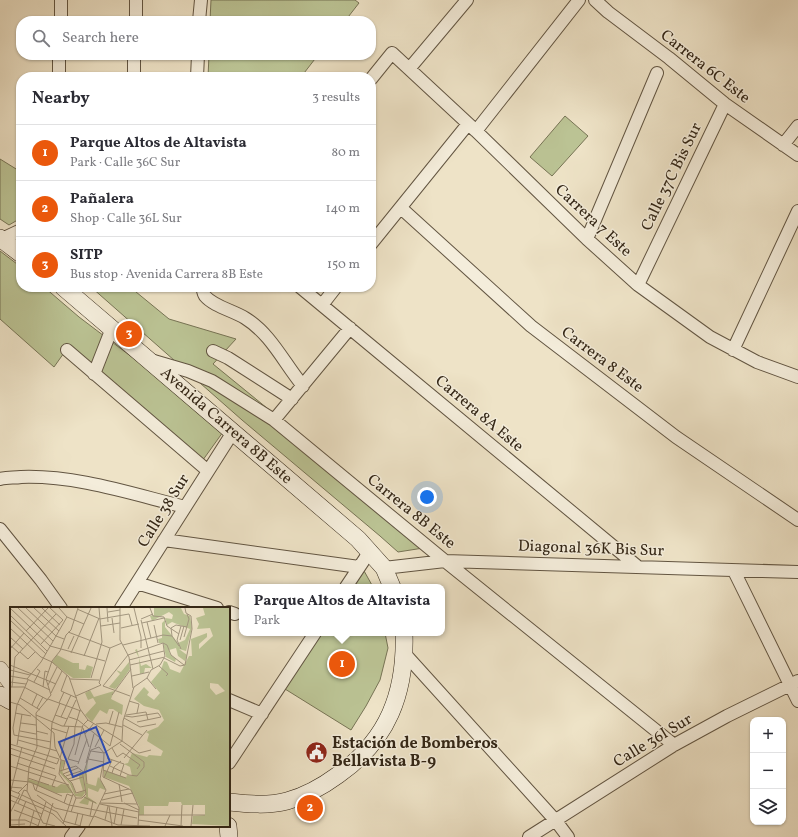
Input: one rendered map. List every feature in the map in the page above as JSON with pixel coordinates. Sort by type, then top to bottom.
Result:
[{"type":"main road","points":[[1,240],[16,250]]},
{"type":"main road","name":"Avenida Carrera 8B Este","points":[[69,292],[358,539],[384,568],[391,584]]},
{"type":"main road","points":[[230,802],[268,804],[286,801],[317,788],[353,764],[379,736],[391,716],[399,691],[405,654],[404,636]]},
{"type":"main road","points":[[0,695],[10,700]]},
{"type":"main road","points":[[228,827],[229,837]]},
{"type":"street","points":[[61,0],[61,16]]},
{"type":"street","points":[[136,0],[136,16]]},
{"type":"street","points":[[199,16],[200,0]]},
{"type":"street","points":[[409,69],[467,0]]},
{"type":"street","points":[[376,238],[579,0]]},
{"type":"street","name":"Carrera 6C Este","points":[[595,0],[608,12],[725,104],[798,155]]},
{"type":"street","name":"Carrera 7 Este","points":[[376,73],[392,53],[472,127],[587,239],[638,285],[710,337],[757,362],[798,377]]},
{"type":"street","points":[[59,60],[59,72]]},
{"type":"street","points":[[134,60],[134,72]]},
{"type":"street","points":[[196,72],[198,60]]},
{"type":"street","points":[[587,239],[657,73]]},
{"type":"street","name":"Calle 37C Bis Sur","points":[[638,285],[725,104]]},
{"type":"street","points":[[783,145],[798,126]]},
{"type":"street","name":"Carrera 8 Este","points":[[401,208],[531,326],[676,436],[798,520]]},
{"type":"street","points":[[734,350],[798,211]]},
{"type":"street","points":[[1,240],[16,232]]},
{"type":"street","points":[[203,292],[204,295],[211,302],[246,318],[261,330],[277,348],[303,386]]},
{"type":"street","name":"Carrera 8A Este","points":[[306,292],[637,566]]},
{"type":"street","points":[[322,305],[332,292]]},
{"type":"street","points":[[94,374],[112,328]]},
{"type":"street","points":[[274,420],[350,328]]},
{"type":"street","points":[[66,350],[208,470]]},
{"type":"street","points":[[213,351],[228,358],[292,399]]},
{"type":"street","name":"Carrera 8B Este","points":[[149,360],[188,371],[212,381],[274,420],[445,561],[674,745]]},
{"type":"street","name":"Calle 38 Sur","points":[[122,607],[233,432]]},
{"type":"street","points":[[0,479],[35,477],[67,480],[99,486],[185,508]]},
{"type":"street","points":[[0,529],[61,607]]},
{"type":"street","points":[[164,540],[359,567]]},
{"type":"street","points":[[348,584],[370,551]]},
{"type":"street","name":"Diagonal 36K Bis Sur","points":[[384,568],[445,561],[798,572]]},
{"type":"street","points":[[734,571],[794,683],[798,701]]},
{"type":"street","points":[[137,583],[214,607]]},
{"type":"street","points":[[230,762],[313,636]]},
{"type":"street","points":[[405,654],[556,821],[568,837]]},
{"type":"street","points":[[0,668],[10,683]]},
{"type":"street","name":"Calle 36I Sur","points":[[529,837],[674,745],[727,716],[794,683]]},
{"type":"street","points":[[230,700],[262,714]]},
{"type":"street","points":[[71,837],[78,827]]},
{"type":"green space","points":[[211,0],[355,0],[359,3],[349,16],[210,16]]},
{"type":"green space","points":[[209,60],[314,60],[305,72],[208,72]]},
{"type":"green space","points":[[565,116],[588,136],[552,176],[530,157]]},
{"type":"green space","points":[[0,159],[16,169],[16,221],[9,225],[0,219]]},
{"type":"green space","points":[[0,251],[16,263],[16,292],[50,292],[79,317],[145,367],[223,432],[200,464],[66,350],[54,367],[0,319]]},
{"type":"green space","points":[[97,292],[136,292],[169,319],[236,339],[213,364],[436,546],[398,552],[242,420]]},
{"type":"green space","points":[[363,569],[371,584],[353,584]]},
{"type":"green space","points":[[319,636],[386,636],[388,648],[380,680],[351,730],[285,689]]},
{"type":"place","name":"SITP","points":[[129,334]]},
{"type":"place","name":"Parque Altos de Altavista","points":[[342,664]]},
{"type":"place","name":"Estación de Bomberos Bellavista B-9","points":[[317,753]]},
{"type":"place","name":"Pañalera","points":[[310,808]]}]
